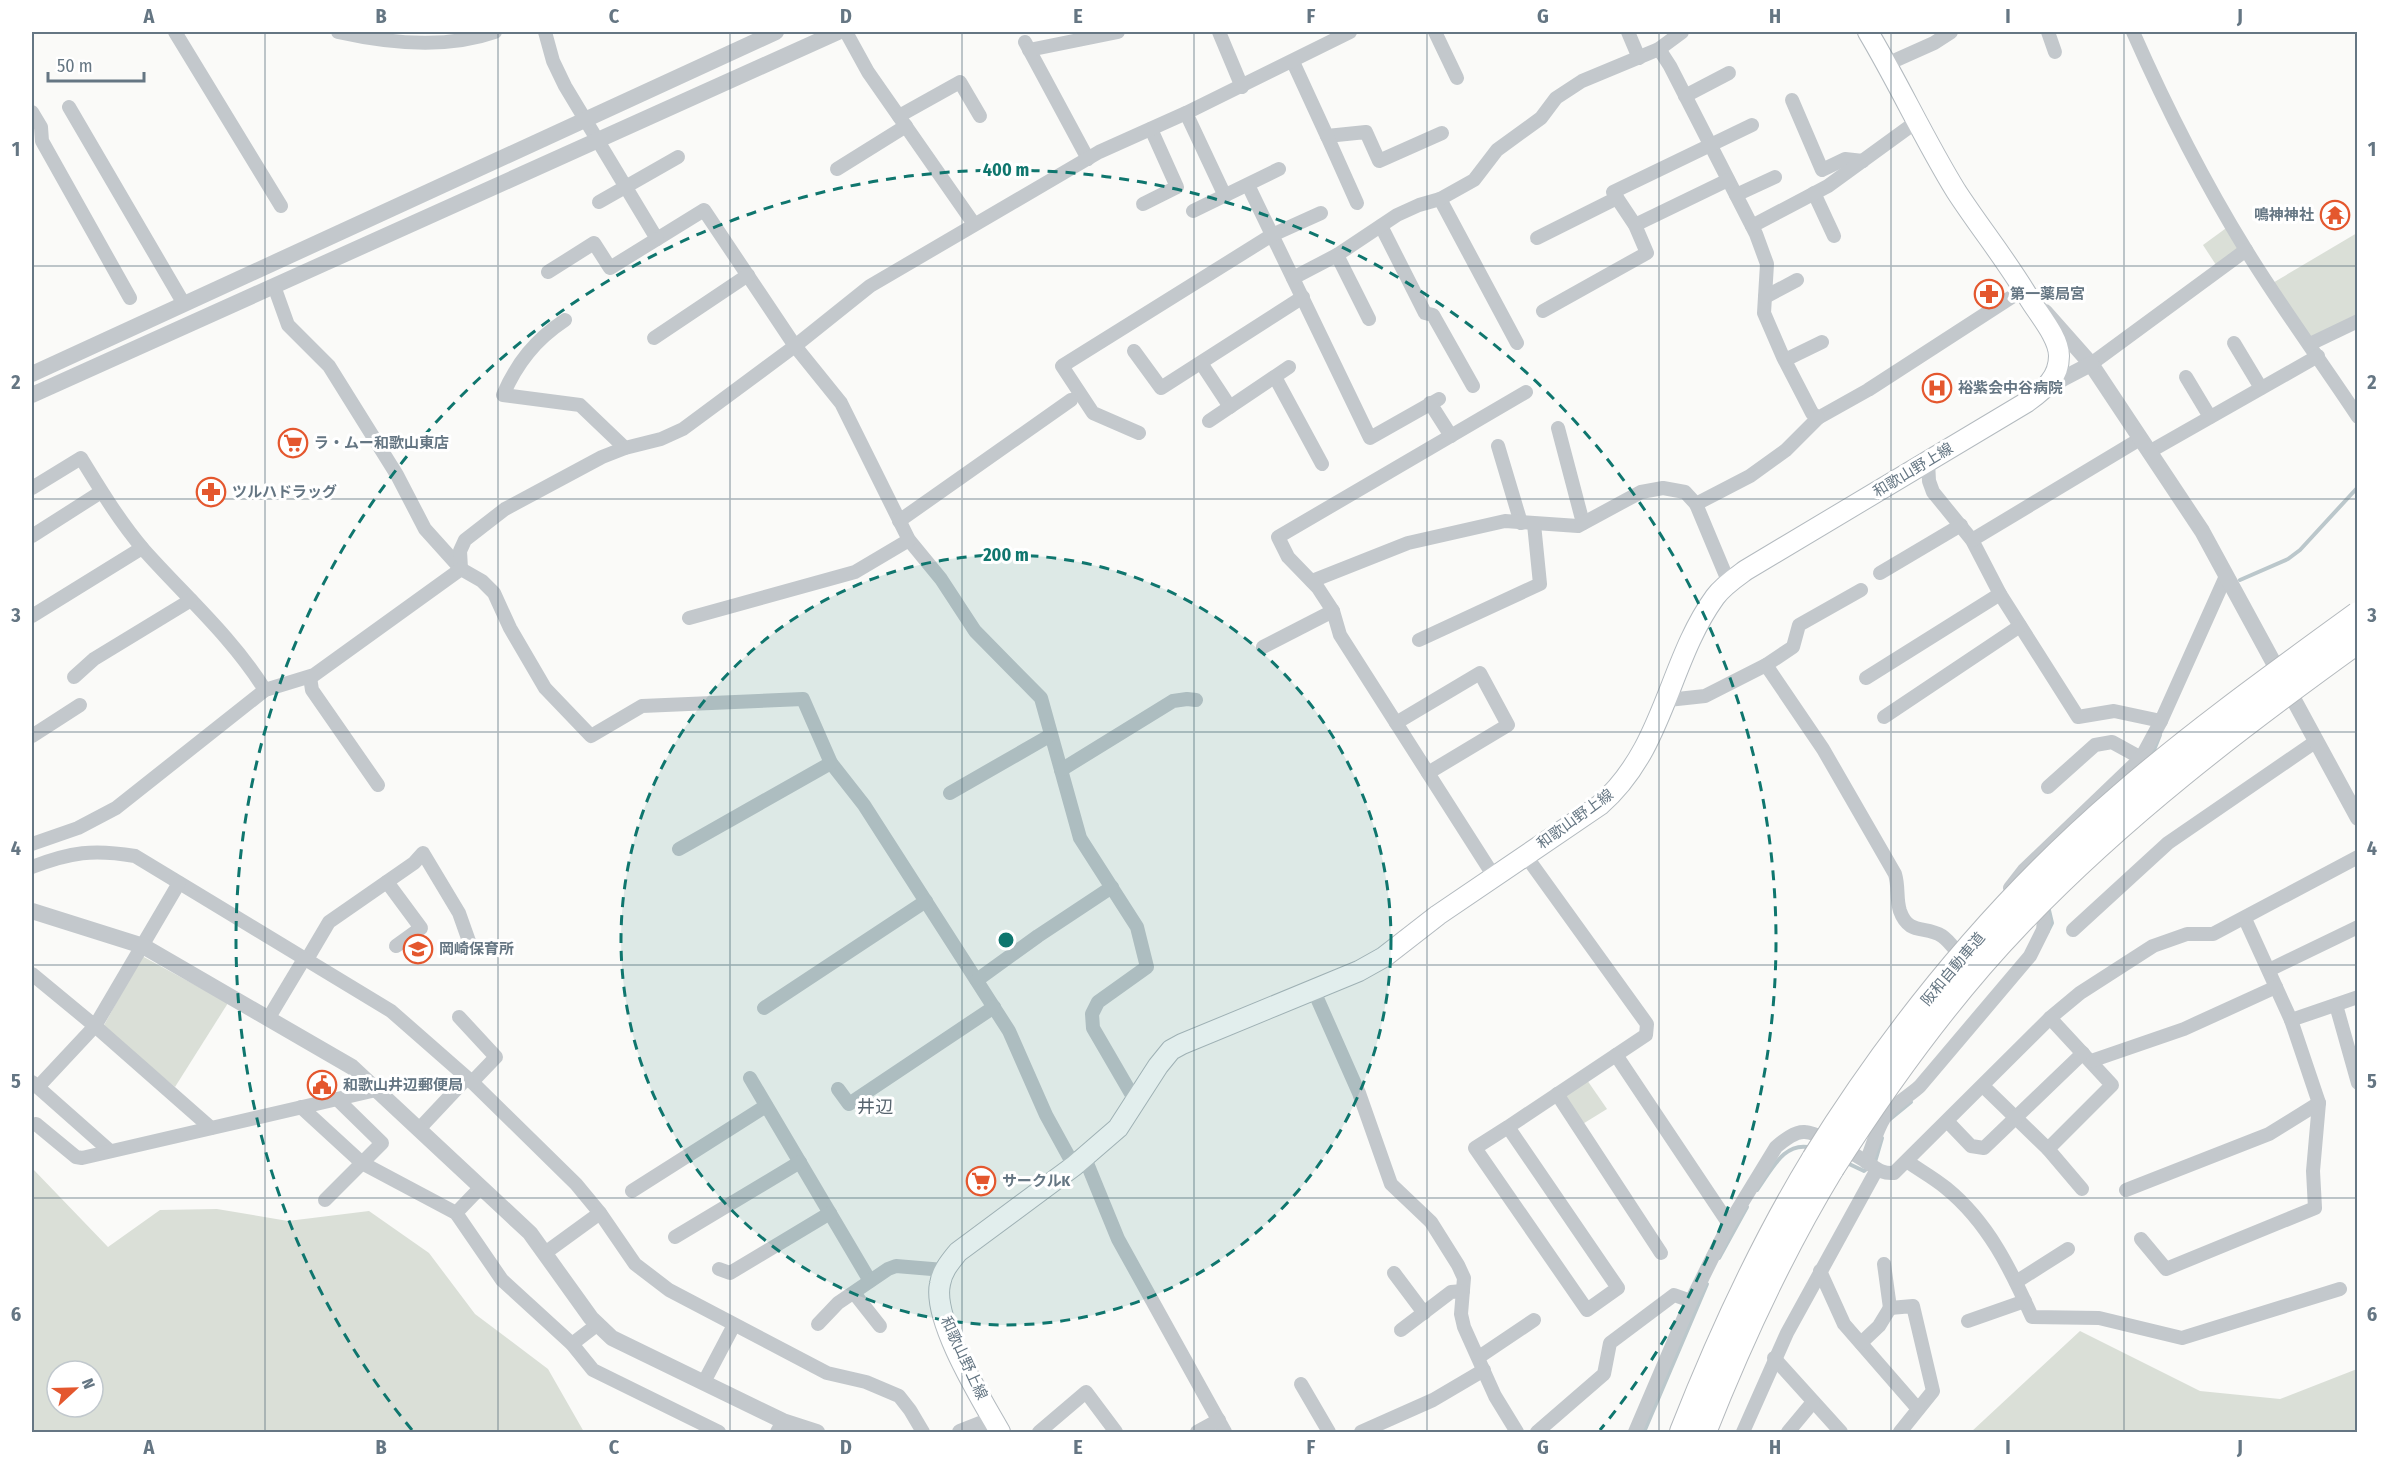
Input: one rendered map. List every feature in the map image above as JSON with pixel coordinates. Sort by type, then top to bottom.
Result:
[{"type":"highway","name":"阪和自動車道","points":[[1683,1432],[1712,1359],[1765,1245],[1850,1103],[1942,979],[2003,911],[2069,844],[2171,755],[2261,685],[2358,615]]},
{"type":"highway","name":"阪和自動車道","points":[[1703,1432],[1728,1367],[1781,1255],[1821,1154],[1900,1065],[1957,993],[2017,924],[2082,859],[2141,806],[2228,735],[2358,640]]},
{"type":"main road","points":[[1868,32],[1916,122],[1957,191],[2024,289],[2054,339],[2059,354],[2055,377],[2047,387]]},
{"type":"main road","name":"和歌山野上線","points":[[997,1426],[955,1347],[940,1304],[939,1286],[944,1269],[958,1252],[1119,1128],[1158,1066],[1172,1050],[1359,971],[1384,957],[1438,915],[1600,805],[1615,792],[1650,738],[1694,634],[1716,597],[1729,583],[1746,570],[2027,402],[2047,387]]},
{"type":"street","points":[[175,32],[281,206]]},
{"type":"street","points":[[338,32],[366,38],[421,43],[480,37],[495,32]]},
{"type":"street","points":[[545,32],[553,61],[584,119],[657,239]]},
{"type":"street","points":[[32,374],[776,32]]},
{"type":"street","points":[[32,395],[838,32]]},
{"type":"street","points":[[846,32],[868,72],[974,224]]},
{"type":"street","points":[[1088,159],[1027,46],[1093,34],[1118,32]]},
{"type":"street","points":[[1219,32],[1242,87]]},
{"type":"street","points":[[461,569],[460,551],[465,540],[506,508],[602,457],[625,448],[661,439],[683,429],[795,346],[870,286],[1088,159],[1242,87],[1350,32]]},
{"type":"street","points":[[1435,32],[1457,78]]},
{"type":"street","points":[[1628,32],[1639,58]]},
{"type":"street","points":[[1293,278],[1337,255],[1396,215],[1440,199],[1474,180],[1497,150],[1541,118],[1556,98],[1582,81],[1659,49],[1682,32]]},
{"type":"street","points":[[1887,64],[1934,43],[1951,32]]},
{"type":"street","points":[[2048,32],[2055,52]]},
{"type":"street","points":[[2133,32],[2160,95],[2200,172],[2246,250],[2358,417]]},
{"type":"street","points":[[1659,49],[1752,226],[1767,264],[1764,313],[1812,413],[1818,418]]},
{"type":"street","points":[[1293,62],[1358,202]]},
{"type":"street","points":[[1685,96],[1729,73]]},
{"type":"street","points":[[837,170],[902,121],[960,82],[980,116]]},
{"type":"street","points":[[1792,100],[1822,170],[1845,159],[1863,161]]},
{"type":"street","points":[[69,107],[184,304]]},
{"type":"street","points":[[32,112],[41,127],[42,141],[130,298]]},
{"type":"street","points":[[1186,113],[1225,196]]},
{"type":"street","points":[[1752,226],[1814,194],[1916,122]]},
{"type":"street","points":[[1543,311],[1647,252],[1635,225],[1613,192],[1752,125]]},
{"type":"street","points":[[1143,204],[1177,187],[1151,129]]},
{"type":"street","points":[[1327,136],[1366,132],[1379,161],[1442,133]]},
{"type":"street","points":[[599,202],[678,157]]},
{"type":"street","points":[[1193,211],[1279,170]]},
{"type":"street","points":[[1736,195],[1775,177]]},
{"type":"street","points":[[1635,225],[1728,180]]},
{"type":"street","points":[[1248,185],[1371,438],[1435,401],[1450,436]]},
{"type":"street","points":[[1814,194],[1834,236]]},
{"type":"street","points":[[1537,238],[1617,198]]},
{"type":"street","points":[[1440,199],[1517,343]]},
{"type":"street","points":[[548,272],[594,243],[610,267],[704,210],[795,346],[841,403],[909,540],[941,579],[975,631],[1041,698],[1080,838],[1137,927],[1147,967],[1098,1002],[1092,1014],[1093,1028],[1136,1102]]},
{"type":"street","points":[[1138,433],[1093,413],[1062,366],[1272,235],[1321,213]]},
{"type":"street","points":[[1381,226],[1425,313],[1433,315],[1473,386]]},
{"type":"street","points":[[2047,387],[2091,364],[2246,250]]},
{"type":"street","points":[[1337,255],[1369,319]]},
{"type":"street","points":[[654,338],[748,276]]},
{"type":"street","points":[[1765,297],[1797,280]]},
{"type":"street","points":[[274,286],[288,325],[329,366],[397,476],[425,529],[461,569],[482,580],[494,593],[510,628],[545,688],[591,736],[642,706],[804,699],[831,763],[864,805],[1009,1030],[1046,1115],[1079,1161],[1119,1239],[1222,1426],[1197,1432]]},
{"type":"street","points":[[1696,504],[1750,476],[1786,450],[1818,418],[1868,390],[2024,289],[2091,364],[2202,531],[2358,818]]},
{"type":"street","points":[[1134,351],[1161,388],[1303,297]]},
{"type":"street","points":[[565,320],[529,349],[514,370],[503,395],[580,405],[625,448]]},
{"type":"street","points":[[2310,344],[2358,321]]},
{"type":"street","points":[[1785,360],[1822,342]]},
{"type":"street","points":[[2234,343],[2261,388]]},
{"type":"street","points":[[1972,540],[2144,446],[2210,417],[2318,356]]},
{"type":"street","points":[[1200,363],[1230,407]]},
{"type":"street","points":[[1209,420],[1289,367]]},
{"type":"street","points":[[1275,377],[1322,465]]},
{"type":"street","points":[[2186,377],[2210,417]]},
{"type":"street","points":[[1495,878],[1340,635],[1333,611],[1312,581],[1288,557],[1278,537],[1526,392]]},
{"type":"street","points":[[899,521],[1071,400]]},
{"type":"street","points":[[1558,428],[1583,523]]},
{"type":"street","points":[[1419,640],[1540,584],[1527,523],[1498,446]]},
{"type":"street","points":[[32,488],[81,458],[101,492],[142,548],[246,660],[265,690]]},
{"type":"street","points":[[1928,461],[1929,481],[1933,492],[1972,540],[2000,594],[2078,717],[2114,711],[2161,721]]},
{"type":"street","points":[[1312,581],[1408,543],[1504,521],[1578,526],[1641,492],[1663,488],[1685,492],[1696,504],[1729,583]]},
{"type":"street","points":[[32,536],[101,492]]},
{"type":"street","points":[[1880,573],[1961,525]]},
{"type":"street","points":[[690,618],[855,572],[909,540]]},
{"type":"street","points":[[32,616],[142,548]]},
{"type":"street","points":[[32,844],[78,828],[116,808],[265,690],[310,676],[375,633],[461,569]]},
{"type":"street","points":[[1821,1154],[1885,1042],[2024,870],[2141,758],[2161,721],[2226,576]]},
{"type":"street","points":[[1668,700],[1705,696],[1766,665],[1793,646],[1799,625],[1861,590]]},
{"type":"street","points":[[1866,678],[2000,594]]},
{"type":"street","points":[[74,677],[94,659],[191,600]]},
{"type":"street","points":[[1263,647],[1333,611]]},
{"type":"street","points":[[1884,717],[2020,626]]},
{"type":"street","points":[[1766,665],[1823,749],[1895,874],[1899,885],[1900,910],[1906,923],[1915,929],[1934,932],[1944,937],[1958,953]]},
{"type":"street","points":[[1396,723],[1480,673],[1508,725],[1428,773]]},
{"type":"street","points":[[310,676],[312,690],[378,785]]},
{"type":"street","points":[[1061,771],[1173,702],[1196,700]]},
{"type":"street","points":[[32,736],[80,705]]},
{"type":"street","points":[[950,793],[1052,735]]},
{"type":"street","points":[[2048,787],[2095,745],[2112,742],[2141,758]]},
{"type":"street","points":[[2073,930],[2168,843],[2315,742]]},
{"type":"street","points":[[679,849],[831,763]]},
{"type":"street","points":[[32,867],[64,855],[104,851],[135,856],[391,1011],[469,1080],[576,1184],[600,1213],[635,1264],[649,1277],[669,1290],[827,1373],[866,1382],[899,1396],[923,1432]]},
{"type":"street","points":[[268,1018],[329,922],[414,863],[423,853],[459,913],[471,944]]},
{"type":"street","points":[[1508,1127],[1618,1288],[1587,1310],[1475,1148],[1646,1035],[1647,1024],[1526,856]]},
{"type":"street","points":[[1635,1432],[1691,1301],[1729,1224],[1776,1147],[1787,1138],[1803,1132],[1821,1154],[1894,1173],[1908,1162],[2050,1018],[2080,993],[2153,946],[2187,934],[2213,934],[2358,857]]},
{"type":"street","points":[[1743,1432],[1774,1358],[1820,1271],[1871,1166],[1884,1119],[1892,1108],[1908,1098],[1920,1086],[2030,956],[2043,930],[2044,920],[2024,870]]},
{"type":"street","points":[[387,882],[421,928],[396,946]]},
{"type":"street","points":[[110,1152],[35,1085],[95,1026],[179,883]]},
{"type":"street","points":[[977,980],[1112,887]]},
{"type":"street","points":[[764,1008],[926,902]]},
{"type":"street","points":[[32,914],[143,946],[352,1068],[530,1233],[598,1324],[612,1338],[704,1382],[780,1427],[817,1432]]},
{"type":"street","points":[[2141,1239],[2166,1269],[2315,1208],[2313,1171],[2319,1103],[2291,1020],[2245,919]]},
{"type":"street","points":[[2269,970],[2358,927]]},
{"type":"street","points":[[32,974],[211,1128]]},
{"type":"street","points":[[1947,1122],[1971,1146],[1984,1148],[2087,1057],[2184,1029],[2276,987]]},
{"type":"street","points":[[1313,989],[1359,1093],[1391,1184],[1431,1222],[1464,1278],[1461,1314],[1464,1327],[1495,1396],[1517,1432]]},
{"type":"street","points":[[2291,1020],[2358,997]]},
{"type":"street","points":[[2336,1005],[2354,1059],[2358,1083]]},
{"type":"street","points":[[838,1089],[849,1104],[994,1007]]},
{"type":"street","points":[[419,1129],[496,1057],[459,1017]]},
{"type":"street","points":[[2048,1149],[2112,1085],[2050,1018]]},
{"type":"street","points":[[1616,1055],[1729,1224]]},
{"type":"street","points":[[750,1078],[870,1281]]},
{"type":"street","points":[[1983,1086],[2048,1149],[2082,1189]]},
{"type":"street","points":[[36,1124],[76,1157],[82,1158],[376,1090]]},
{"type":"street","points":[[1557,1094],[1661,1253]]},
{"type":"street","points":[[326,1200],[382,1143],[337,1099]]},
{"type":"street","points":[[2126,1190],[2269,1134],[2319,1103]]},
{"type":"street","points":[[632,1191],[766,1106]]},
{"type":"street","points":[[301,1107],[362,1163],[456,1213],[501,1280],[572,1344],[593,1371],[719,1432]]},
{"type":"street","points":[[675,1238],[800,1162]]},
{"type":"street","points":[[1908,1162],[1947,1189],[1984,1226],[2016,1282],[2032,1317],[2099,1318],[2182,1338],[2340,1289]]},
{"type":"street","points":[[456,1213],[481,1187]]},
{"type":"street","points":[[544,1253],[600,1213]]},
{"type":"street","points":[[719,1269],[730,1273],[830,1213]]},
{"type":"street","points":[[2016,1282],[2067,1249]]},
{"type":"street","points":[[1860,1343],[1879,1326],[1890,1308],[1884,1264]]},
{"type":"street","points":[[818,1324],[838,1304],[888,1269],[896,1266],[944,1269]]},
{"type":"street","points":[[1820,1271],[1844,1324],[1918,1409]]},
{"type":"street","points":[[1394,1273],[1424,1313]]},
{"type":"street","points":[[1401,1330],[1451,1292],[1463,1291]]},
{"type":"street","points":[[854,1293],[880,1326]]},
{"type":"street","points":[[1537,1432],[1604,1374],[1610,1343],[1674,1295],[1691,1301]]},
{"type":"street","points":[[1968,1321],[2025,1301]]},
{"type":"street","points":[[1890,1308],[1913,1306],[1932,1391],[1900,1432]]},
{"type":"street","points":[[1361,1432],[1433,1400],[1534,1320]]},
{"type":"street","points":[[572,1344],[598,1324]]},
{"type":"street","points":[[704,1382],[734,1325]]},
{"type":"street","points":[[1774,1358],[1841,1432]]},
{"type":"street","points":[[1301,1384],[1329,1432]]},
{"type":"street","points":[[1039,1432],[1086,1392],[1116,1432]]},
{"type":"street","points":[[1788,1432],[1813,1402]]},
{"type":"street","points":[[960,1432],[997,1426]]},
{"type":"shaded area","points":[[2229,226],[2244,252],[2220,271],[2203,245]]},
{"type":"shaded area","points":[[2357,233],[2357,318],[2311,342],[2271,284]]},
{"type":"shaded area","points":[[142,956],[228,1003],[175,1087],[103,1027]]},
{"type":"shaded area","points":[[1587,1080],[1607,1109],[1581,1125],[1564,1096]]},
{"type":"shaded area","points":[[32,1168],[108,1247],[160,1210],[217,1209],[288,1221],[369,1211],[429,1253],[475,1314],[548,1369],[584,1432],[32,1432]]},
{"type":"shaded area","points":[[2080,1331],[2200,1391],[2280,1399],[2357,1369],[2357,1432],[1971,1432]]},
{"type":"waterway","points":[[2240,580],[2288,559],[2300,550],[2358,487]]},
{"type":"waterway","points":[[2152,755],[2160,735]]},
{"type":"waterway","points":[[2048,906],[2052,923],[2048,931]]},
{"type":"waterway","points":[[1889,1120],[1911,1102]]},
{"type":"waterway","points":[[1875,1162],[1882,1138]]},
{"type":"waterway","points":[[1757,1190],[1773,1166],[1786,1153],[1802,1147],[1812,1148]]},
{"type":"waterway","points":[[1847,1163],[1864,1171],[1869,1167]]},
{"type":"waterway","points":[[1719,1258],[1747,1207]]},
{"type":"waterway","points":[[1644,1432],[1707,1284]]},
{"type":"place","name":"鳴神神社","points":[[2335,215]]},
{"type":"place","name":"第一薬局宮","points":[[1989,294]]},
{"type":"place","name":"裕紫会中谷病院","points":[[1937,388]]},
{"type":"place","name":"ラ・ムー和歌山東店","points":[[293,443]]},
{"type":"place","name":"ツルハドラッグ","points":[[211,492]]},
{"type":"place","name":"岡崎保育所","points":[[418,949]]},
{"type":"place","name":"和歌山井辺郵便局","points":[[322,1085]]},
{"type":"place","name":"サークルK","points":[[981,1181]]},
{"type":"district","name":"井辺","points":[[875,1107]]}]
